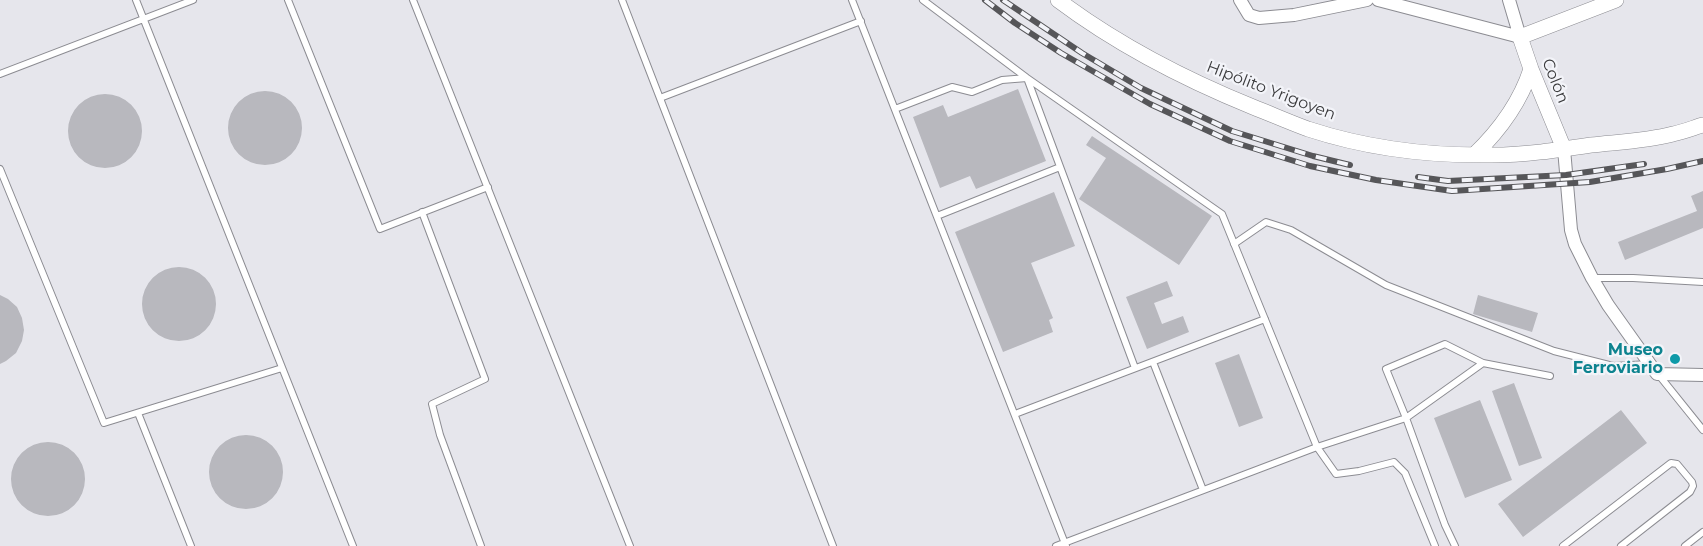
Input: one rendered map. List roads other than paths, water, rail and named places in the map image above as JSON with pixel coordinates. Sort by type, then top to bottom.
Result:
[{"type":"street","name":"Hipólito Yrigoyen","points":[[1058,0],[1106,33],[1155,62],[1215,91],[1309,129],[1356,141],[1403,150],[1525,154],[1671,135],[1703,125]]},
{"type":"street","points":[[1240,0],[1249,15],[1259,18],[1294,15],[1367,0]]},
{"type":"street","points":[[1378,0],[1520,37],[1616,0]]},
{"type":"street","name":"Colón","points":[[1509,0],[1531,69],[1564,149],[1571,230],[1575,244],[1608,305],[1654,369]]},
{"type":"street","points":[[1474,154],[1491,139],[1511,111],[1526,85],[1531,69]]},
{"type":"street","points":[[1654,369],[1703,375]]},
{"type":"lane","points":[[136,0],[353,546]]},
{"type":"lane","points":[[0,74],[193,0]]},
{"type":"lane","points":[[288,0],[380,229],[488,187]]},
{"type":"lane","points":[[413,0],[630,546]]},
{"type":"lane","points":[[622,0],[833,546]]},
{"type":"lane","points":[[852,0],[1066,544]]},
{"type":"lane","points":[[923,0],[1027,78],[1222,214],[1317,447],[1336,474],[1394,462],[1405,473],[1436,546]]},
{"type":"lane","points":[[660,98],[861,21]]},
{"type":"lane","points":[[895,109],[952,87],[972,92],[1002,80],[1027,78]]},
{"type":"lane","points":[[1027,78],[1135,369]]},
{"type":"lane","points":[[937,216],[1060,167]]},
{"type":"lane","points":[[0,169],[104,423],[282,368]]},
{"type":"lane","points":[[422,213],[485,379],[432,404],[440,435],[481,546]]},
{"type":"lane","points":[[1234,244],[1266,222],[1291,230],[1386,285],[1554,351],[1613,366],[1654,369],[1703,430]]},
{"type":"lane","points":[[1592,278],[1703,282]]},
{"type":"lane","points":[[1015,414],[1265,319]]},
{"type":"lane","points":[[1455,546],[1386,369],[1445,344],[1483,363],[1550,376]]},
{"type":"lane","points":[[1153,362],[1203,490]]},
{"type":"lane","points":[[1056,546],[1317,447],[1406,418],[1483,363]]},
{"type":"lane","points":[[138,412],[191,546]]},
{"type":"lane","points":[[1563,546],[1671,462],[1677,464],[1692,482],[1690,492],[1621,546]]},
{"type":"lane","points":[[1685,546],[1703,532]]},
{"type":"railway","points":[[985,0],[1061,53],[1150,104],[1230,141],[1310,166],[1376,180],[1452,191],[1590,182],[1703,161]]},
{"type":"railway","points":[[1003,0],[1082,53],[1141,88],[1232,131],[1350,165]]},
{"type":"railway","points":[[1418,177],[1448,181],[1566,175],[1644,164]]},
{"type":"place","name":"Museo Ferroviario","points":[[1675,359]]}]
